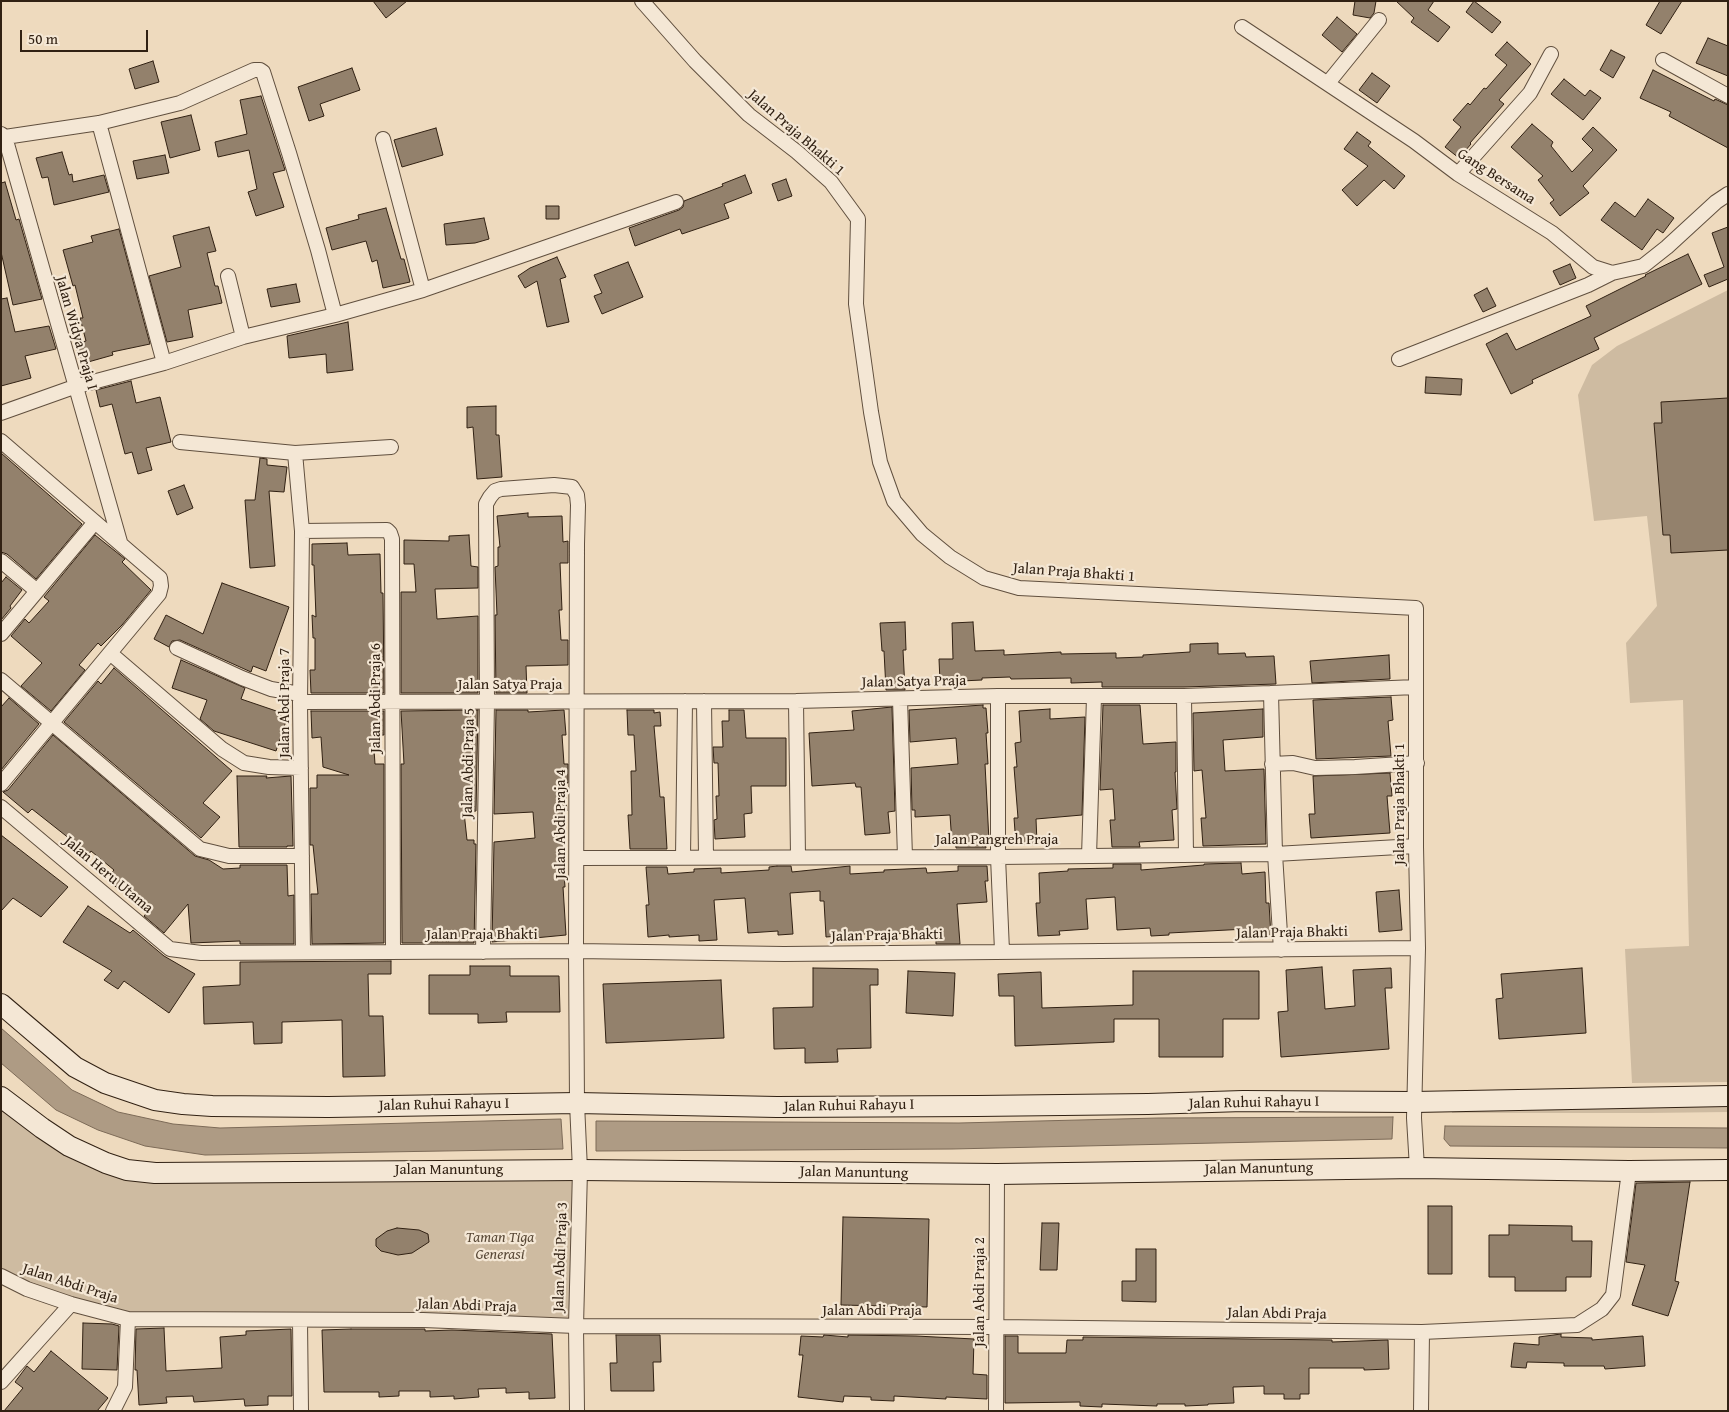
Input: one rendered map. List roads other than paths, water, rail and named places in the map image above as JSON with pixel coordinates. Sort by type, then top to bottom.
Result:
[{"type":"street","name":"Jalan Praja Bhakti 1","points":[[642,1],[695,61],[749,115],[797,152],[831,182],[858,220],[856,304],[880,462],[894,501],[922,534],[950,557],[984,578],[1019,588],[1416,608],[1418,948]]},
{"type":"street","points":[[1328,83],[1379,20]]},
{"type":"street","name":"Gang Bersama","points":[[1242,27],[1414,140],[1458,174],[1552,234],[1593,267],[1612,273]]},
{"type":"street","points":[[1458,174],[1530,93],[1551,54]]},
{"type":"street","points":[[1663,60],[1728,96]]},
{"type":"street","points":[[2,136],[99,122],[180,103],[254,70],[263,72],[318,250],[335,314]]},
{"type":"street","points":[[99,122],[164,363]]},
{"type":"street","name":"Jalan Widya Praja I","points":[[2,136],[120,542]]},
{"type":"street","points":[[383,139],[423,290]]},
{"type":"street","points":[[1398,359],[1588,285],[1612,273],[1643,266],[1667,247],[1716,202],[1728,194]]},
{"type":"street","points":[[1,413],[74,387],[164,363],[243,337],[423,290],[676,202]]},
{"type":"street","points":[[228,276],[243,337]]},
{"type":"street","points":[[1,441],[160,578],[162,586],[159,594],[1,784]]},
{"type":"street","points":[[180,442],[295,453],[391,447]]},
{"type":"street","name":"Jalan Abdi Praja 7","points":[[295,453],[302,531],[300,698],[303,952]]},
{"type":"street","name":"Jalan Abdi Praja 5","points":[[483,952],[487,701],[486,504],[495,491],[512,487],[554,485],[572,488],[577,495],[578,505],[577,544]]},
{"type":"street","points":[[1,634],[94,522]]},
{"type":"street","name":"Jalan Abdi Praja 6","points":[[302,531],[387,530],[392,539],[393,952]]},
{"type":"street","name":"Jalan Abdi Praja 4","points":[[577,544],[577,1110]]},
{"type":"street","points":[[1,561],[37,591]]},
{"type":"street","name":"Jalan Satya Praja","points":[[177,648],[249,681],[300,698],[392,701],[796,701],[998,696],[1184,696],[1416,687]]},
{"type":"street","points":[[110,653],[229,754],[244,763],[269,767],[301,768]]},
{"type":"street","points":[[1,680],[200,849],[230,856],[302,856]]},
{"type":"street","points":[[1271,693],[1275,854],[1281,950]]},
{"type":"street","points":[[998,696],[998,857],[1002,951]]},
{"type":"street","points":[[1184,696],[1186,855]]},
{"type":"street","points":[[1089,856],[1094,697]]},
{"type":"street","points":[[900,699],[905,857]]},
{"type":"street","points":[[683,857],[685,701]]},
{"type":"street","points":[[704,701],[706,857]]},
{"type":"street","points":[[796,701],[798,857]]},
{"type":"street","points":[[1272,764],[1293,763],[1316,768],[1417,763]]},
{"type":"street","name":"Jalan Heru Utama","points":[[1,807],[170,949],[201,953]]},
{"type":"street","name":"Jalan Pangreh Praja","points":[[577,858],[1275,854],[1416,846]]},
{"type":"street","points":[[1416,1159],[1414,1110],[1418,948]]},
{"type":"street","name":"Jalan Praja Bhakti","points":[[201,953],[576,951],[784,954],[1418,948]]},
{"type":"street","name":"Jalan Ruhui Rahayu I","points":[[1,1004],[76,1067],[105,1083],[155,1100],[212,1106],[577,1110],[1148,1104],[1244,1101],[1414,1110],[1728,1096]]},
{"type":"street","name":"Jalan Manuntung","points":[[1,1097],[69,1146],[106,1163],[141,1172],[168,1174],[374,1170],[580,1161],[996,1174],[1416,1159],[1629,1171],[1728,1170]]},
{"type":"street","name":"Jalan Abdi Praja 3","points":[[577,1110],[580,1161],[576,1326],[577,1411]]},
{"type":"street","name":"Jalan Abdi Praja","points":[[1,1276],[27,1289],[71,1304],[128,1319],[423,1320],[576,1326],[1422,1332],[1576,1324],[1602,1309],[1613,1295],[1629,1171]]},
{"type":"street","name":"Jalan Abdi Praja 2","points":[[996,1174],[996,1411]]},
{"type":"street","points":[[1,1382],[71,1304]]},
{"type":"street","points":[[113,1411],[125,1387],[128,1319]]},
{"type":"street","points":[[300,1321],[301,1411]]},
{"type":"street","points":[[1421,1411],[1422,1332]]},
{"type":"park label","name":"Taman Tiga Generasi","points":[[500,1246]]}]
